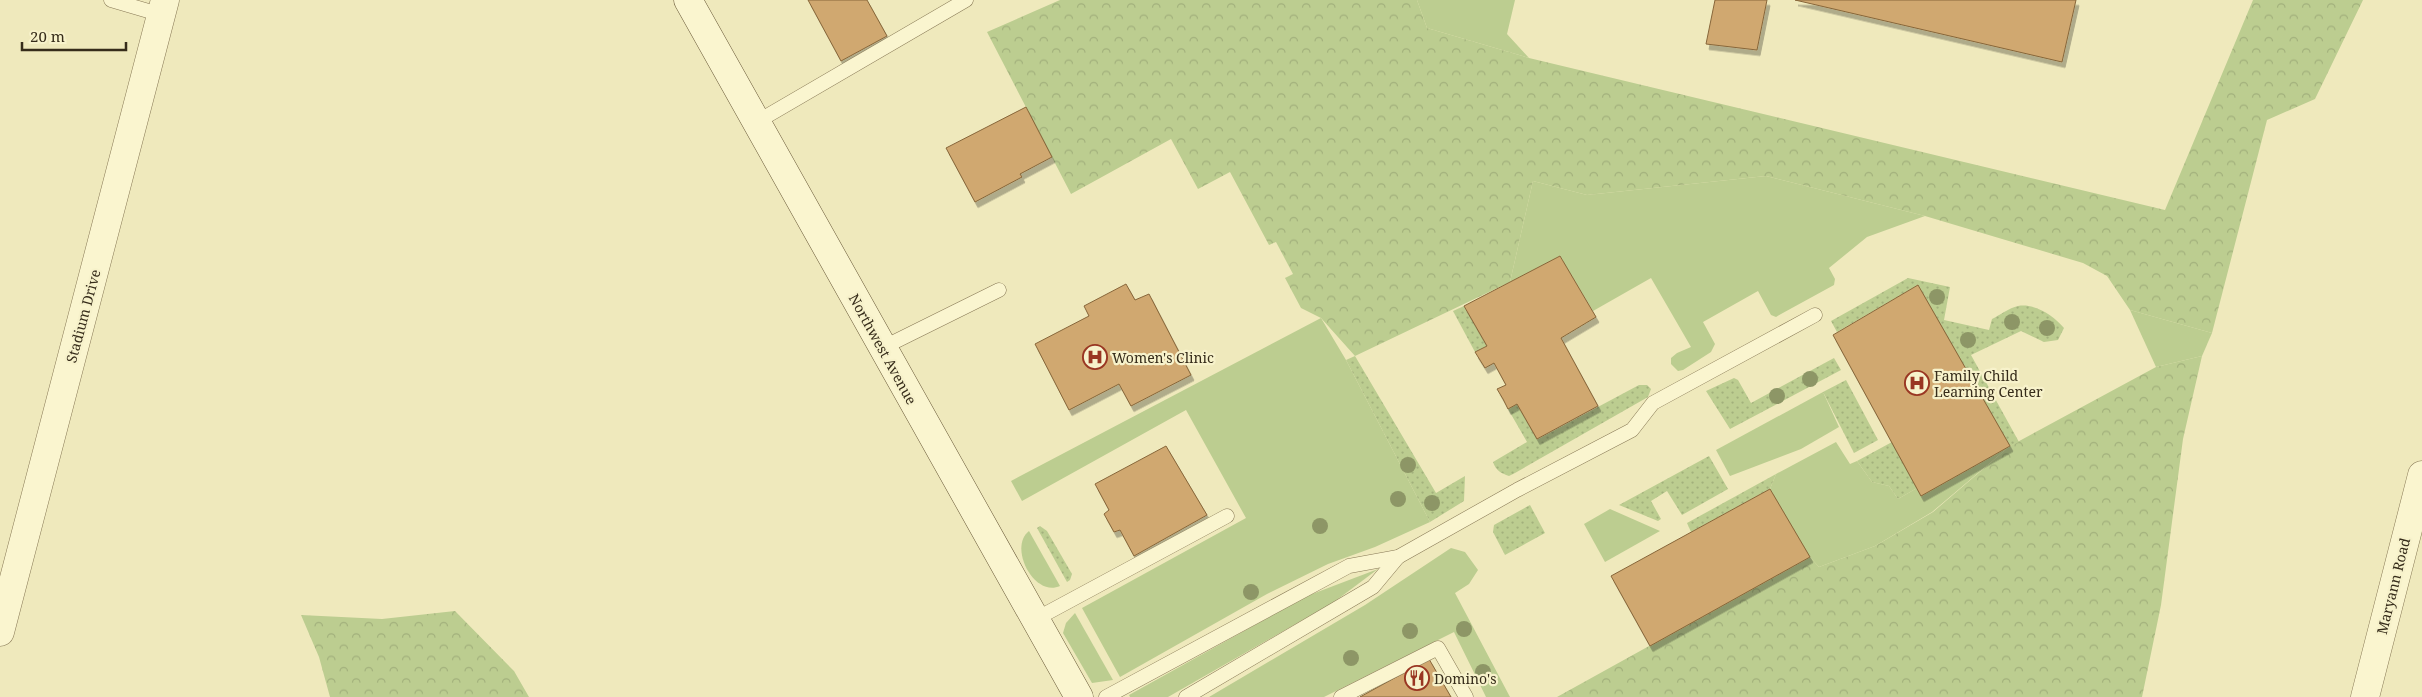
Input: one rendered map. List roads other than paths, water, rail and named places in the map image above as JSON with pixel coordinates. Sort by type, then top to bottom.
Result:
[{"type":"street","name":"Northwest Avenue","points":[[688,0],[755,123],[1079,697]]},
{"type":"street","name":"Stadium Drive","points":[[0,632],[164,7]]},
{"type":"street","name":"Maryann Road","points":[[2365,697],[2422,475]]},
{"type":"lane","points":[[111,0],[164,7]]},
{"type":"lane","points":[[755,123],[966,0]]},
{"type":"lane","points":[[882,348],[999,290]]},
{"type":"lane","points":[[1106,697],[1349,566],[1398,557],[1517,490],[1632,430],[1653,403],[1815,314]]},
{"type":"lane","points":[[1034,620],[1227,516]]},
{"type":"lane","points":[[1186,697],[1373,586],[1398,557]]},
{"type":"lane","points":[[1341,697],[1438,648],[1466,697]]},
{"type":"place","name":"Women's Clinic","points":[[1095,357]]},
{"type":"place","name":"Family Child Learning Center","points":[[1917,383]]},
{"type":"place","name":"Domino's","points":[[1417,678]]}]
